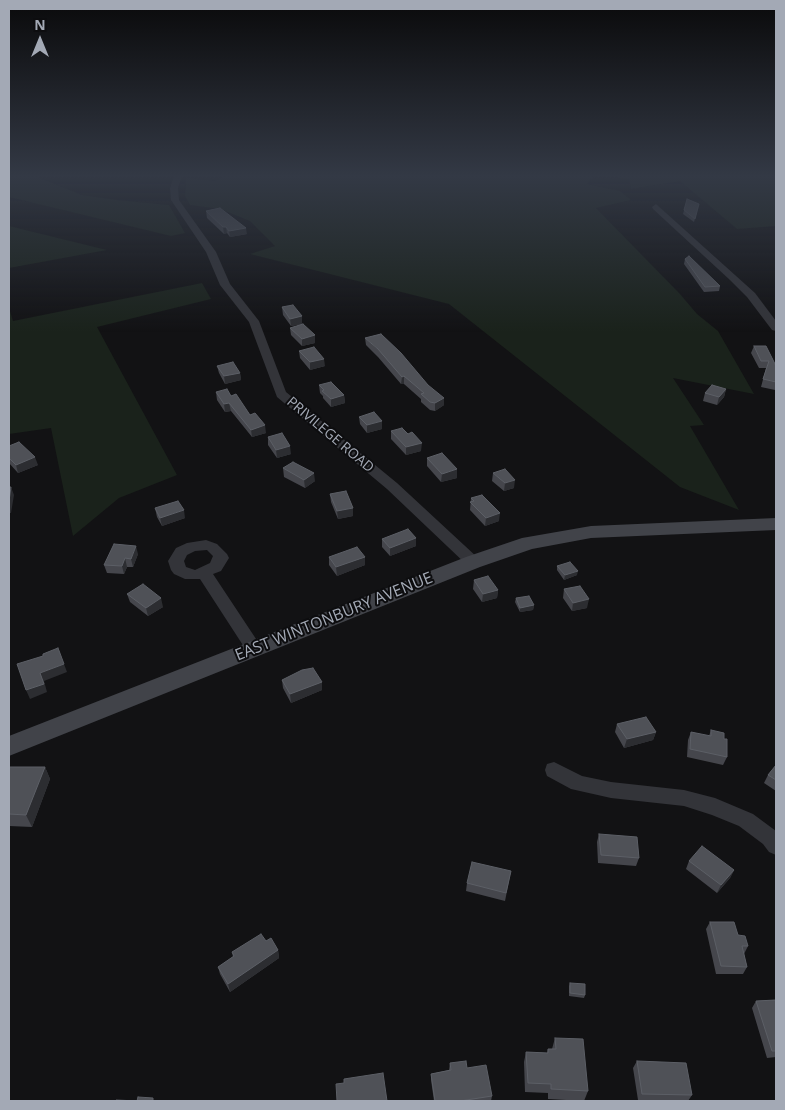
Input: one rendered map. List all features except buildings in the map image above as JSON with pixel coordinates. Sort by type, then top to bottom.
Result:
[{"type":"main road","name":"EAST WINTONBURY AVENUE","points":[[9,746],[473,562],[529,544],[592,532],[669,527],[776,524]]},
{"type":"street","name":"PRIVILEGE ROAD","points":[[194,228],[211,252],[225,285],[254,321],[282,394],[392,486],[473,562]]},
{"type":"street","points":[[679,228],[751,295],[776,328]]},
{"type":"street","points":[[204,574],[254,649]]},
{"type":"street","points":[[554,770],[578,783],[611,790],[684,798],[715,806],[746,820],[770,838],[776,846]]},
{"type":"shaded area","points":[[9,228],[16,228],[107,250],[9,268]]},
{"type":"shaded area","points":[[137,228],[182,228],[185,233],[171,236]]},
{"type":"shaded area","points":[[257,228],[615,228],[697,314],[718,331],[754,394],[673,378],[704,425],[690,426],[739,510],[680,487],[449,304],[250,254],[275,246]]},
{"type":"shaded area","points":[[202,283],[211,299],[97,327],[177,475],[119,498],[73,536],[51,428],[9,434],[9,308],[13,321]]}]
